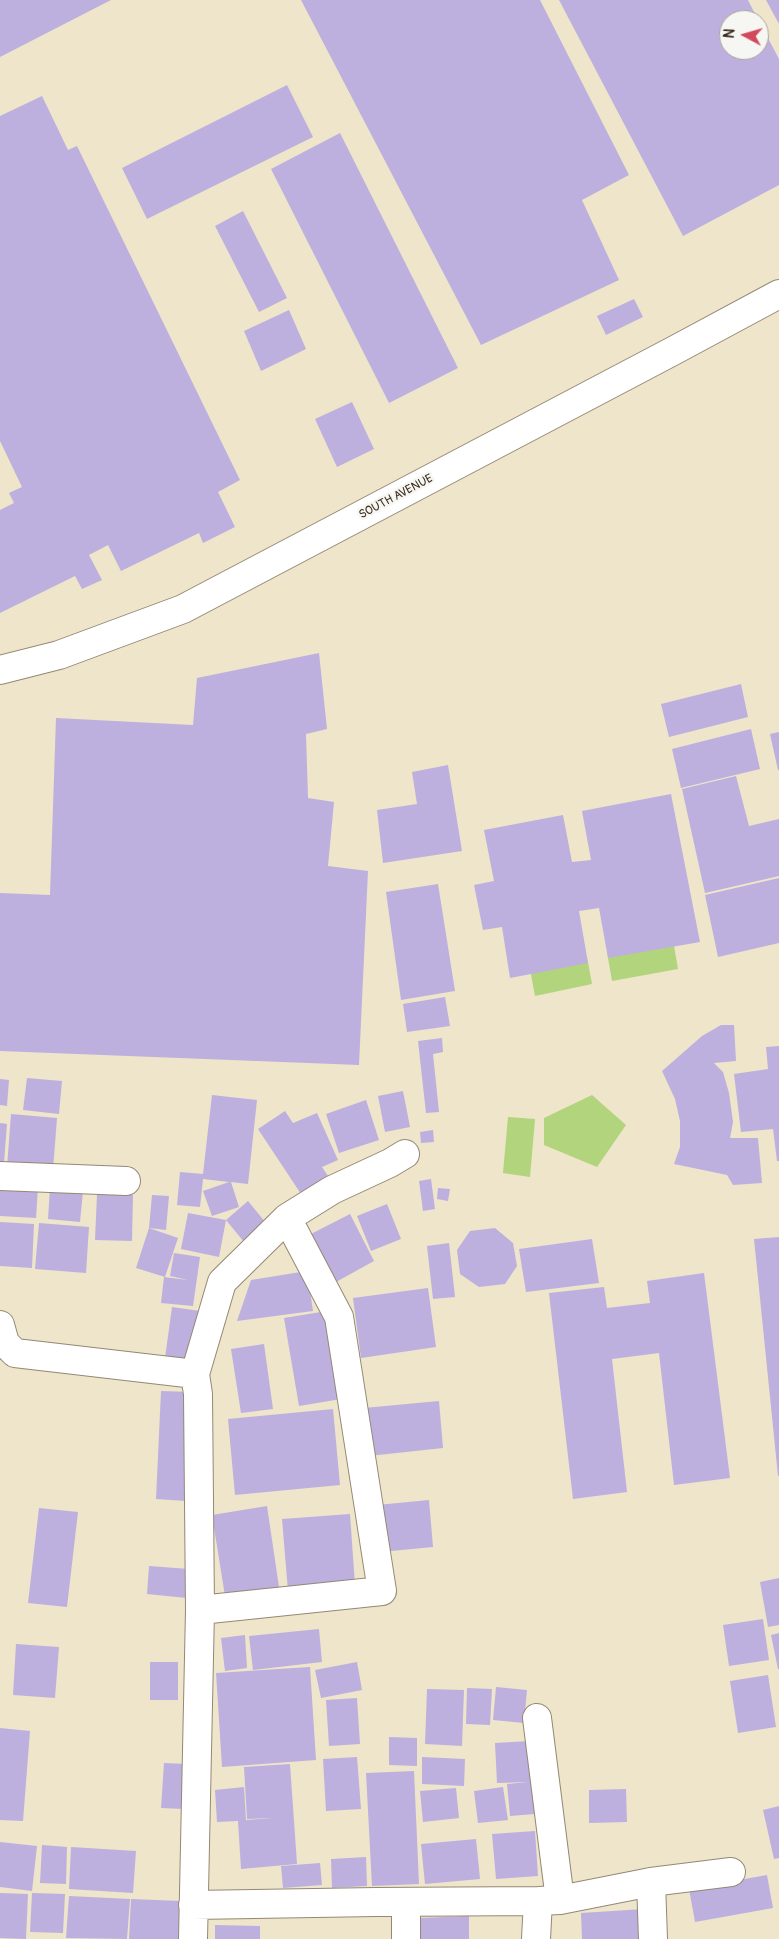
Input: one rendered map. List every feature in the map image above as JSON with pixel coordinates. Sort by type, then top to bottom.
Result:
[{"type":"street","name":"SOUTH AVENUE","points":[[0,670],[59,655],[183,609],[779,294]]},
{"type":"street","points":[[193,1939],[200,1610],[198,1394],[195,1374],[222,1282],[287,1218],[332,1190],[405,1154]]},
{"type":"street","points":[[0,1176],[126,1181]]},
{"type":"street","points":[[200,1610],[382,1591],[339,1317],[287,1218]]},
{"type":"street","points":[[0,1325],[5,1342],[15,1353],[195,1374]]},
{"type":"street","points":[[536,1939],[549,1901],[537,1718]]},
{"type":"street","points":[[193,1905],[549,1901],[652,1882],[731,1872]]},
{"type":"street","points":[[652,1882],[653,1939]]},
{"type":"street","points":[[406,1902],[406,1939]]},
{"type":"green space","points":[[673,940],[678,969],[612,981],[607,952]]},
{"type":"green space","points":[[587,957],[592,984],[535,996],[530,969]]},
{"type":"green space","points":[[592,1095],[626,1125],[597,1167],[544,1145],[544,1118]]},
{"type":"green space","points":[[508,1117],[535,1119],[530,1177],[503,1173]]},
{"type":"building","points":[[0,0],[111,0],[0,57]]},
{"type":"building","points":[[301,0],[540,0],[629,175],[582,200],[619,280],[481,345]]},
{"type":"building","points":[[559,0],[748,0],[753,10],[719,10],[719,60],[769,60],[769,40],[779,59],[779,185],[683,236]]},
{"type":"building","points":[[766,0],[779,0],[779,24]]},
{"type":"building","points":[[287,85],[313,137],[147,219],[122,168]]},
{"type":"building","points":[[42,96],[68,150],[77,146],[240,480],[218,492],[235,527],[203,543],[199,533],[121,571],[108,545],[89,555],[102,580],[82,589],[75,576],[0,613],[0,510],[14,503],[9,493],[22,487],[0,441],[0,116]]},
{"type":"building","points":[[340,133],[458,368],[389,403],[271,169]]},
{"type":"building","points":[[243,211],[287,298],[259,312],[215,226]]},
{"type":"building","points":[[634,299],[643,317],[606,335],[597,316]]},
{"type":"building","points":[[289,310],[306,349],[261,371],[244,331]]},
{"type":"building","points":[[352,402],[374,449],[337,467],[315,419]]},
{"type":"building","points":[[319,653],[327,729],[306,734],[308,798],[334,802],[328,866],[368,871],[359,1065],[0,1051],[0,893],[50,895],[56,718],[193,725],[197,678]]},
{"type":"building","points":[[741,684],[748,717],[669,737],[661,704]]},
{"type":"building","points":[[751,729],[760,769],[681,788],[672,749]]},
{"type":"building","points":[[779,732],[779,770],[778,770],[770,734]]},
{"type":"building","points":[[448,765],[462,851],[383,863],[377,810],[417,804],[412,772]]},
{"type":"building","points":[[736,776],[749,826],[779,819],[779,876],[705,893],[682,789]]},
{"type":"building","points":[[671,794],[700,942],[608,958],[599,908],[579,911],[588,963],[510,978],[502,927],[483,930],[474,885],[494,881],[484,830],[563,815],[572,862],[591,860],[582,811]]},
{"type":"building","points":[[779,878],[779,943],[718,957],[705,895]]},
{"type":"building","points":[[438,884],[455,991],[401,1000],[386,892]]},
{"type":"building","points":[[445,997],[450,1026],[407,1032],[403,1004]]},
{"type":"building","points":[[721,1025],[734,1025],[736,1061],[714,1063],[723,1072],[729,1093],[733,1122],[730,1138],[758,1138],[762,1183],[733,1185],[727,1175],[674,1164],[680,1147],[680,1121],[675,1099],[662,1071],[702,1036]]},
{"type":"building","points":[[442,1038],[443,1052],[433,1054],[439,1112],[426,1113],[418,1041]]},
{"type":"building","points":[[779,1046],[779,1161],[777,1161],[773,1129],[741,1132],[734,1074],[768,1069],[766,1047]]},
{"type":"building","points":[[27,1078],[62,1081],[59,1114],[23,1110]]},
{"type":"building","points":[[0,1079],[9,1080],[7,1106],[0,1105]]},
{"type":"building","points":[[403,1091],[410,1127],[385,1132],[378,1096]]},
{"type":"building","points":[[212,1095],[257,1100],[248,1184],[231,1182],[239,1207],[212,1216],[203,1191],[229,1182],[203,1179],[200,1207],[177,1205],[180,1172],[203,1174]]},
{"type":"building","points":[[366,1100],[379,1140],[339,1153],[326,1114]]},
{"type":"building","points":[[285,1111],[293,1123],[317,1113],[338,1160],[322,1167],[328,1176],[301,1194],[258,1129]]},
{"type":"building","points":[[11,1114],[57,1118],[53,1170],[7,1167]]},
{"type":"building","points":[[0,1123],[7,1124],[4,1163],[0,1162]]},
{"type":"building","points":[[433,1130],[434,1142],[421,1143],[420,1132]]},
{"type":"building","points":[[431,1179],[435,1209],[423,1211],[419,1181]]},
{"type":"building","points":[[0,1184],[38,1187],[36,1218],[0,1216]]},
{"type":"building","points":[[50,1188],[83,1191],[80,1222],[48,1219]]},
{"type":"building","points":[[438,1188],[450,1189],[448,1201],[437,1199]]},
{"type":"building","points":[[97,1194],[133,1195],[132,1241],[95,1240]]},
{"type":"building","points":[[152,1195],[169,1196],[166,1230],[149,1228]]},
{"type":"building","points":[[248,1201],[266,1223],[244,1242],[226,1220]]},
{"type":"building","points":[[387,1204],[401,1239],[371,1251],[357,1216]]},
{"type":"building","points":[[188,1213],[226,1220],[219,1257],[181,1249]]},
{"type":"building","points":[[350,1214],[374,1261],[336,1282],[311,1234]]},
{"type":"building","points":[[0,1222],[34,1224],[32,1268],[0,1266]]},
{"type":"building","points":[[39,1223],[89,1227],[86,1273],[35,1269]]},
{"type":"building","points":[[149,1228],[178,1238],[165,1277],[136,1268]]},
{"type":"building","points":[[495,1228],[513,1243],[517,1266],[505,1284],[479,1287],[460,1274],[457,1250],[470,1231]]},
{"type":"building","points":[[779,1237],[779,1476],[778,1476],[754,1239]]},
{"type":"building","points":[[592,1239],[599,1283],[526,1292],[519,1249]]},
{"type":"building","points":[[449,1243],[455,1297],[433,1299],[427,1246]]},
{"type":"building","points":[[174,1253],[200,1257],[193,1306],[161,1303],[164,1277],[188,1280],[170,1276]]},
{"type":"building","points":[[307,1271],[313,1311],[237,1321],[251,1280]]},
{"type":"building","points":[[704,1273],[730,1478],[674,1485],[659,1353],[612,1359],[627,1492],[573,1499],[549,1293],[604,1287],[607,1308],[650,1303],[647,1281]]},
{"type":"building","points":[[428,1288],[436,1347],[361,1358],[353,1298]]},
{"type":"building","points":[[172,1307],[200,1311],[193,1362],[165,1358]]},
{"type":"building","points":[[327,1311],[341,1399],[299,1406],[284,1318]]},
{"type":"building","points":[[264,1344],[273,1409],[241,1413],[231,1349]]},
{"type":"building","points":[[161,1391],[191,1392],[186,1501],[156,1499]]},
{"type":"building","points":[[439,1401],[443,1448],[369,1456],[364,1408]]},
{"type":"building","points":[[333,1409],[340,1485],[235,1495],[228,1419]]},
{"type":"building","points":[[429,1500],[433,1547],[381,1552],[377,1505]]},
{"type":"building","points":[[267,1506],[279,1587],[225,1596],[212,1515]]},
{"type":"building","points":[[39,1508],[78,1512],[67,1607],[28,1603]]},
{"type":"building","points":[[350,1514],[355,1585],[288,1591],[282,1519]]},
{"type":"building","points":[[149,1566],[189,1569],[187,1598],[147,1594]]},
{"type":"building","points":[[779,1578],[779,1625],[768,1627],[760,1582]]},
{"type":"building","points":[[763,1619],[769,1660],[729,1666],[723,1625]]},
{"type":"building","points":[[319,1629],[322,1662],[253,1670],[249,1636]]},
{"type":"building","points":[[779,1633],[779,1669],[778,1669],[771,1635]]},
{"type":"building","points":[[245,1635],[247,1668],[225,1671],[221,1638]]},
{"type":"building","points":[[16,1644],[59,1647],[55,1698],[13,1695]]},
{"type":"building","points":[[150,1662],[178,1662],[178,1700],[150,1700]]},
{"type":"building","points":[[357,1662],[362,1690],[321,1698],[315,1670]]},
{"type":"building","points":[[310,1667],[316,1760],[222,1767],[216,1673]]},
{"type":"building","points":[[768,1675],[776,1727],[738,1733],[730,1681]]},
{"type":"building","points":[[496,1687],[527,1690],[524,1723],[493,1720]]},
{"type":"building","points":[[467,1688],[492,1689],[490,1725],[466,1724]]},
{"type":"building","points":[[427,1689],[464,1690],[462,1746],[425,1744]]},
{"type":"building","points":[[357,1698],[360,1744],[329,1746],[326,1700]]},
{"type":"building","points":[[0,1728],[30,1731],[23,1821],[0,1820]]},
{"type":"building","points":[[389,1737],[417,1738],[417,1766],[389,1765]]},
{"type":"building","points":[[530,1741],[535,1814],[510,1816],[507,1784],[528,1782],[497,1783],[495,1743]]},
{"type":"building","points":[[357,1757],[361,1809],[326,1811],[323,1759]]},
{"type":"building","points":[[422,1757],[465,1759],[464,1786],[422,1784]]},
{"type":"building","points":[[164,1763],[186,1764],[184,1809],[161,1808]]},
{"type":"building","points":[[290,1764],[297,1864],[241,1869],[238,1821],[217,1822],[215,1790],[244,1787],[246,1820],[272,1818],[247,1819],[244,1767]]},
{"type":"building","points":[[414,1771],[419,1884],[372,1886],[366,1773]]},
{"type":"building","points":[[503,1787],[508,1820],[478,1823],[474,1791]]},
{"type":"building","points":[[456,1788],[459,1818],[423,1822],[420,1791]]},
{"type":"building","points":[[626,1789],[627,1822],[589,1823],[589,1790]]},
{"type":"building","points":[[779,1806],[779,1858],[774,1859],[763,1810]]},
{"type":"building","points":[[535,1831],[538,1876],[496,1879],[492,1834]]},
{"type":"building","points":[[476,1839],[480,1879],[425,1884],[421,1844]]},
{"type":"building","points":[[0,1842],[37,1846],[32,1891],[0,1887]]},
{"type":"building","points":[[42,1845],[67,1847],[66,1884],[40,1883]]},
{"type":"building","points":[[71,1847],[136,1851],[133,1893],[69,1889]]},
{"type":"building","points":[[366,1857],[367,1886],[332,1888],[331,1859]]},
{"type":"building","points":[[320,1863],[322,1885],[283,1888],[281,1866]]},
{"type":"building","points":[[767,1875],[773,1908],[695,1922],[689,1889]]},
{"type":"building","points":[[0,1893],[28,1894],[26,1939],[0,1938]]},
{"type":"building","points":[[32,1893],[65,1894],[63,1933],[30,1932]]},
{"type":"building","points":[[69,1896],[130,1899],[127,1939],[66,1938]]},
{"type":"building","points":[[131,1899],[181,1901],[179,1939],[129,1939]]},
{"type":"building","points":[[644,1909],[646,1939],[582,1939],[581,1913]]},
{"type":"building","points":[[469,1916],[469,1939],[421,1939],[420,1918]]},
{"type":"building","points":[[215,1925],[260,1926],[260,1939],[215,1939]]}]
